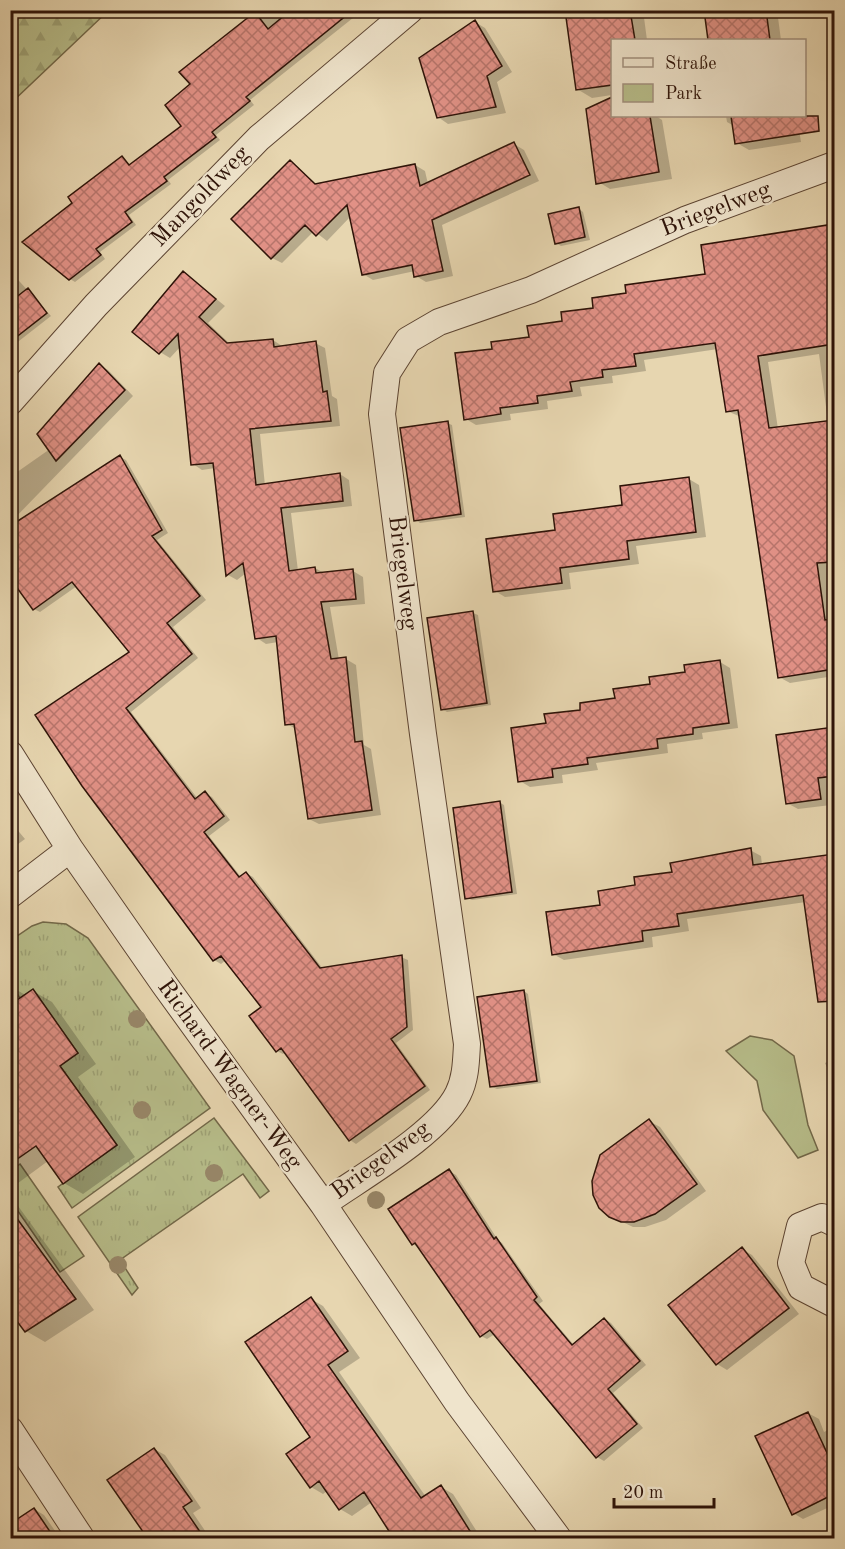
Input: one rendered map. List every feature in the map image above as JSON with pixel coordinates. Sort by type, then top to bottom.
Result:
[{"type":"street","name":"Mangoldweg","points":[[10,402],[96,305],[260,138],[410,10]]},
{"type":"street","name":"Briegelweg","points":[[322,1204],[426,1132],[458,1095],[466,1065],[467,1044],[424,745],[381,414],[387,373],[408,340],[439,322],[531,290],[685,220],[834,165]]},
{"type":"street","name":"Richard-Wagner-Weg","points":[[10,754],[70,849],[322,1204],[457,1402],[558,1539]]},
{"type":"street","points":[[10,895],[70,849]]},
{"type":"street","points":[[834,1223],[822,1217],[800,1226],[791,1263],[801,1287],[834,1304]]},
{"type":"street","points":[[10,1430],[81,1539]]},
{"type":"green space","points":[[11,10],[108,10],[108,11],[11,103]]},
{"type":"green space","points":[[43,922],[66,924],[88,938],[210,1108],[72,1208],[58,1187],[117,1145],[60,1066],[78,1053],[33,990],[20,998],[11,985],[10,941],[32,926]]},
{"type":"green space","points":[[750,1036],[772,1040],[794,1056],[808,1125],[818,1150],[798,1158],[763,1110],[757,1081],[726,1051]]},
{"type":"green space","points":[[214,1118],[269,1191],[260,1198],[243,1174],[120,1260],[138,1288],[132,1295],[78,1217]]},
{"type":"green space","points":[[20,1164],[84,1256],[60,1272],[11,1201],[11,1171]]},
{"type":"building","points":[[291,10],[353,10],[246,97],[250,101],[212,132],[216,137],[164,177],[167,181],[125,212],[132,222],[96,249],[101,255],[69,280],[22,242],[72,203],[68,197],[122,156],[129,165],[181,126],[165,105],[190,84],[179,72],[255,12],[268,29]]},
{"type":"building","points":[[565,10],[630,10],[635,39],[611,39],[611,85],[576,90]]},
{"type":"building","points":[[704,10],[766,10],[770,39],[708,39]]},
{"type":"building","points":[[475,20],[502,66],[487,76],[496,107],[437,118],[419,58]]},
{"type":"building","points":[[611,97],[611,117],[650,117],[659,172],[596,184],[586,109]]},
{"type":"building","points":[[818,116],[819,131],[735,144],[731,117]]},
{"type":"building","points":[[514,142],[530,175],[432,220],[443,271],[414,277],[412,265],[362,275],[347,205],[316,236],[305,225],[271,259],[231,219],[290,160],[315,184],[415,164],[420,186]]},
{"type":"building","points":[[579,207],[585,237],[555,244],[548,214]]},
{"type":"building","points":[[834,224],[834,344],[758,356],[769,428],[834,420],[834,562],[817,563],[825,620],[834,619],[834,669],[778,678],[738,410],[726,412],[715,343],[634,354],[636,366],[602,370],[603,377],[570,382],[572,391],[537,396],[538,403],[500,408],[501,414],[464,420],[455,353],[492,349],[491,342],[529,337],[527,326],[562,321],[561,312],[593,308],[592,298],[626,293],[625,285],[705,274],[701,245]]},
{"type":"building","points":[[183,271],[216,299],[199,317],[227,343],[273,339],[274,347],[316,341],[323,392],[327,391],[331,421],[250,429],[256,485],[340,473],[343,501],[281,508],[289,571],[315,567],[316,573],[353,569],[356,599],[321,602],[331,659],[346,657],[355,742],[362,741],[372,810],[308,819],[294,724],[285,725],[276,636],[255,639],[243,563],[226,576],[213,463],[191,465],[178,334],[159,354],[132,332]]},
{"type":"building","points":[[28,288],[47,313],[10,342],[10,302]]},
{"type":"building","points":[[99,363],[125,390],[56,461],[37,434]]},
{"type":"building","points":[[448,421],[461,514],[414,521],[400,428]]},
{"type":"building","points":[[120,455],[162,530],[152,536],[200,596],[167,623],[192,654],[126,708],[195,799],[205,791],[224,816],[204,832],[239,877],[246,872],[320,968],[402,955],[407,1027],[391,1039],[425,1086],[349,1141],[281,1048],[276,1052],[249,1016],[261,1007],[221,956],[213,961],[82,786],[35,715],[129,652],[72,582],[33,610],[10,578],[10,526]]},
{"type":"building","points":[[689,477],[696,532],[627,541],[629,559],[560,568],[562,583],[493,592],[486,539],[555,530],[553,514],[622,505],[620,486]]},
{"type":"building","points":[[473,611],[487,703],[441,710],[427,618]]},
{"type":"building","points":[[720,660],[729,723],[693,728],[693,734],[657,739],[658,748],[587,758],[588,764],[552,769],[553,777],[518,782],[511,728],[546,723],[544,714],[580,710],[580,703],[615,698],[613,689],[650,684],[649,677],[685,672],[684,665]]},
{"type":"building","points":[[834,727],[834,776],[818,778],[821,799],[786,804],[776,735]]},
{"type":"building","points":[[500,801],[512,892],[465,899],[453,808]]},
{"type":"building","points":[[751,848],[753,865],[834,854],[834,1001],[818,1002],[803,895],[677,914],[679,926],[642,931],[643,941],[552,955],[546,912],[600,905],[598,891],[635,885],[634,877],[672,872],[670,863]]},
{"type":"building","points":[[33,989],[78,1053],[60,1066],[117,1145],[63,1184],[36,1146],[10,1164],[10,1005]]},
{"type":"building","points":[[524,990],[537,1081],[490,1087],[477,997]]},
{"type":"building","points":[[649,1119],[697,1184],[655,1214],[634,1222],[621,1222],[609,1217],[599,1208],[593,1195],[592,1181],[600,1155]]},
{"type":"building","points":[[449,1169],[494,1239],[496,1237],[537,1297],[534,1300],[572,1345],[604,1318],[640,1361],[608,1389],[637,1424],[596,1458],[490,1330],[480,1337],[415,1243],[412,1245],[388,1209]]},
{"type":"building","points":[[10,1209],[76,1299],[25,1332],[10,1312]]},
{"type":"building","points":[[742,1247],[789,1308],[716,1365],[668,1305]]},
{"type":"building","points":[[311,1297],[348,1351],[328,1365],[421,1498],[441,1485],[475,1539],[394,1539],[364,1492],[339,1510],[319,1481],[310,1488],[286,1454],[310,1437],[245,1342]]},
{"type":"building","points":[[808,1412],[834,1468],[834,1494],[792,1515],[755,1436]]},
{"type":"building","points":[[154,1448],[192,1501],[183,1507],[205,1539],[148,1539],[107,1480]]},
{"type":"building","points":[[34,1508],[55,1539],[10,1539],[10,1524]]}]
